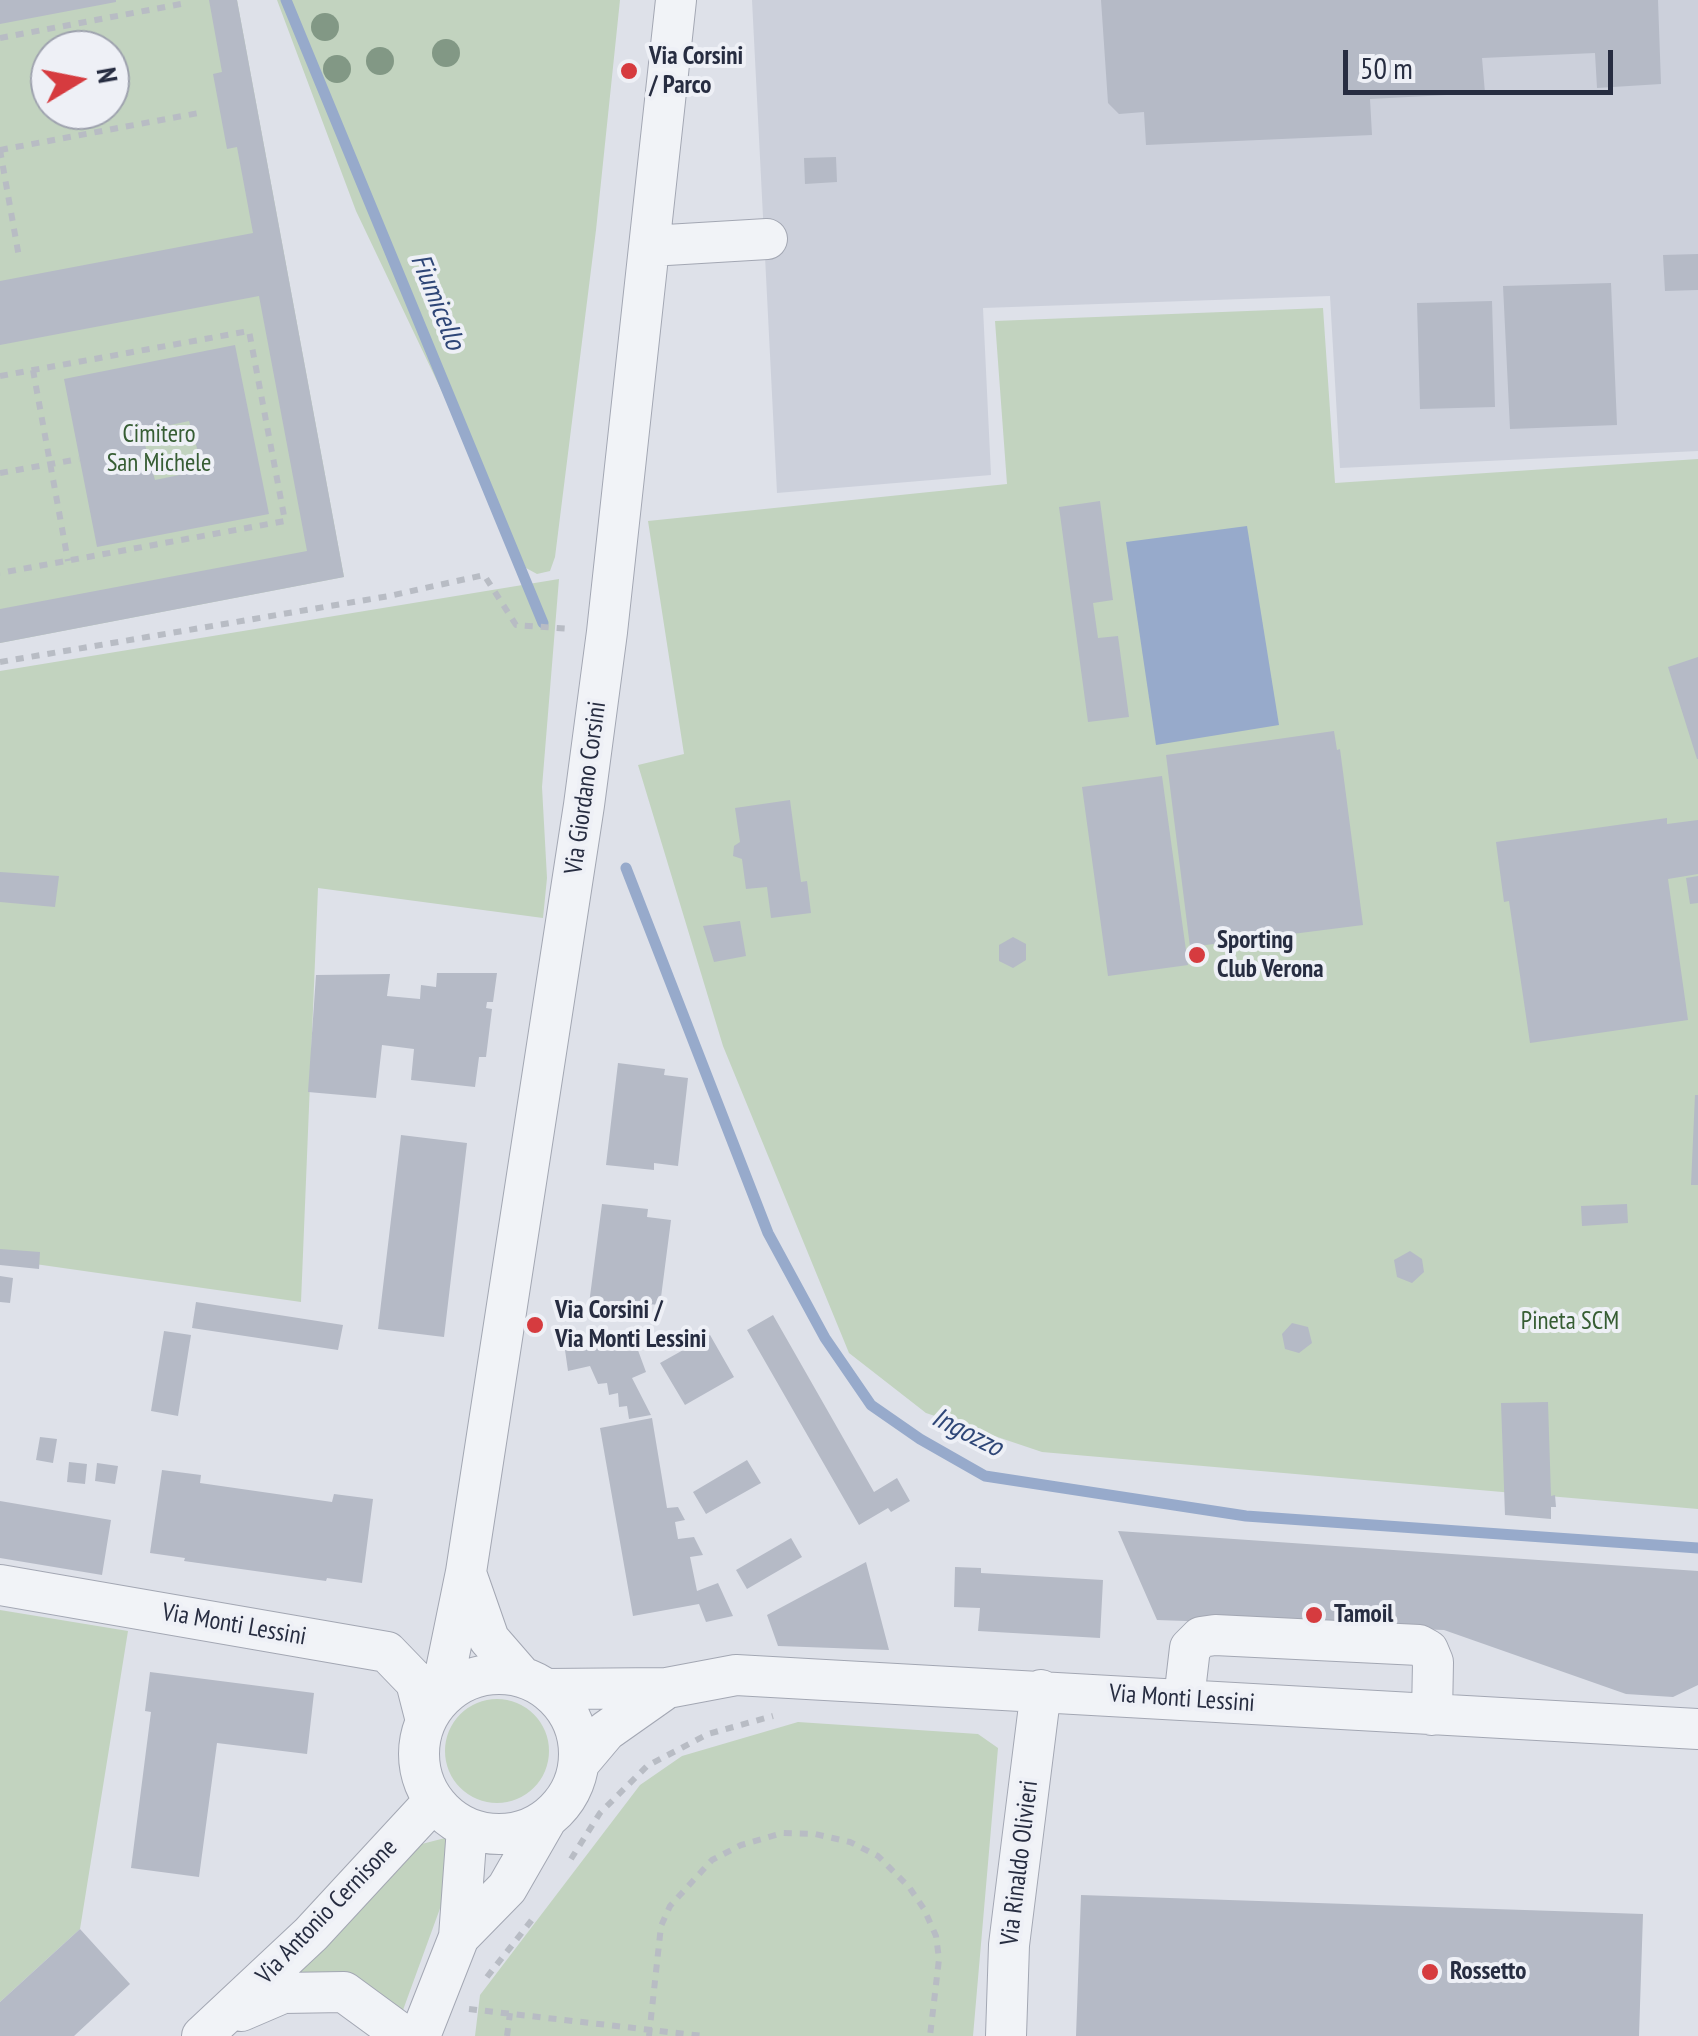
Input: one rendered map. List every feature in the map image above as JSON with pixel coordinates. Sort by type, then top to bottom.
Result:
[{"type":"street","name":"Via Giordano Corsini","points":[[433,1710],[466,1572],[584,805],[608,632],[676,0]]},
{"type":"street","points":[[650,246],[767,239]]},
{"type":"street","name":"Via Giordano Corsini","points":[[466,1572],[489,1639],[534,1683]]},
{"type":"street","name":"Via Monti Lessini","points":[[0,1585],[387,1652],[416,1682],[433,1710]]},
{"type":"street","points":[[1184,1700],[1190,1648],[1201,1637],[1419,1644],[1428,1650],[1433,1662],[1432,1715]]},
{"type":"street","points":[[459,1937],[507,1888],[546,1820],[568,1794],[579,1763],[572,1721],[561,1703],[534,1683],[493,1674],[478,1676],[452,1689],[433,1710],[419,1756],[434,1801],[454,1821],[486,1834],[528,1830],[546,1820]]},
{"type":"street","name":"Via Monti Lessini","points":[[534,1683],[667,1688],[736,1675],[1698,1729]]},
{"type":"street","name":"Via Monti Lessini","points":[[579,1763],[606,1731],[667,1688]]},
{"type":"street","name":"Via Rinaldo Olivieri","points":[[1006,2036],[1009,1945],[1041,1690]]},
{"type":"street","name":"Via Antonio Cernisone","points":[[210,2028],[311,1934],[434,1801]]},
{"type":"street","points":[[420,2036],[459,1937],[467,1828]]},
{"type":"street","name":"Via Antonio Cernisone","points":[[210,2028],[283,1993],[344,1992],[404,2036]]},
{"type":"path","points":[[0,38],[181,4]]},
{"type":"path","points":[[19,257],[0,149],[204,112]]},
{"type":"path","points":[[0,376],[249,331],[284,521],[0,573]]},
{"type":"path","points":[[33,370],[68,561]]},
{"type":"path","points":[[0,474],[80,459]]},
{"type":"path","points":[[0,662],[389,596],[484,576],[516,625],[608,632]]},
{"type":"path","points":[[649,2033],[661,1926],[670,1906],[712,1860],[742,1845],[783,1833],[815,1834],[850,1842],[878,1856],[909,1887],[936,1936],[939,1959],[930,2036]]},
{"type":"path","points":[[468,2008],[649,2033],[703,2036]]},
{"type":"path","points":[[507,2036],[510,2014]]},
{"type":"shaded area","points":[[752,0],[1698,0],[1698,451],[1340,468],[1330,296],[983,308],[991,475],[777,493]]},
{"type":"green space","name":"Cimitero San Michele","points":[[0,0],[237,0],[344,577],[0,643]]},
{"type":"green space","points":[[277,0],[620,0],[596,230],[555,557],[550,571],[537,574],[526,568],[356,211]]},
{"type":"green space","name":"Sporting Club Verona","points":[[1323,308],[1335,483],[1698,459],[1698,1509],[1042,1452],[926,1413],[849,1353],[723,1046],[638,765],[684,754],[648,521],[1007,484],[995,321]]},
{"type":"green space","points":[[559,579],[542,787],[547,878],[543,918],[318,888],[301,1302],[0,1259],[0,671]]},
{"type":"green space","points":[[0,1610],[128,1631],[80,1929],[0,2002]]},
{"type":"green space","points":[[497,1699],[517,1703],[534,1714],[545,1731],[549,1751],[545,1771],[534,1788],[517,1799],[497,1803],[477,1799],[460,1788],[449,1771],[445,1751],[449,1731],[460,1714],[477,1703]]},
{"type":"green space","points":[[798,1722],[978,1734],[998,1748],[973,2036],[475,2036],[480,1995],[640,1785],[682,1756]]},
{"type":"green space","points":[[445,1838],[453,1850],[446,1892],[399,2021],[342,1977],[298,1973],[418,1845]]},
{"type":"water","points":[[1247,526],[1279,725],[1156,745],[1126,542]]},
{"type":"building","points":[[0,0],[116,0],[116,2],[0,24]]},
{"type":"building","points":[[209,0],[237,0],[344,577],[0,643],[0,609],[307,551],[259,296],[0,345],[0,281],[253,233],[237,147],[227,149],[213,74],[222,72]]},
{"type":"building","points":[[1101,0],[1658,0],[1661,84],[1597,88],[1595,53],[1482,58],[1485,93],[1370,99],[1372,135],[1146,145],[1144,112],[1119,114],[1108,103]]},
{"type":"building","points":[[836,157],[837,182],[805,184],[804,158]]},
{"type":"building","points":[[1698,254],[1698,290],[1665,291],[1663,255]]},
{"type":"building","points":[[1611,283],[1617,425],[1510,429],[1503,286]]},
{"type":"building","points":[[1492,301],[1495,407],[1420,409],[1417,303]]},
{"type":"building","points":[[235,345],[269,514],[97,547],[64,379]],"holes":[[[189,421],[199,455],[199,471],[155,480],[145,445],[147,430]]]},
{"type":"building","points":[[1100,501],[1113,600],[1093,603],[1098,638],[1118,636],[1129,717],[1088,722],[1059,507]]},
{"type":"building","points":[[1698,657],[1698,759],[1697,759],[1668,667]]},
{"type":"building","points":[[1334,731],[1337,750],[1340,749],[1363,925],[1190,947],[1166,755]]},
{"type":"building","points":[[1162,776],[1188,965],[1108,976],[1082,787]]},
{"type":"building","points":[[790,800],[801,882],[807,881],[811,913],[771,918],[767,887],[746,889],[742,859],[733,856],[734,846],[740,842],[735,808]]},
{"type":"building","points":[[1667,818],[1667,824],[1698,820],[1698,874],[1668,879],[1688,1020],[1530,1043],[1496,842]]},
{"type":"building","points":[[0,872],[59,876],[55,907],[0,902]]},
{"type":"building","points":[[1698,876],[1698,903],[1690,904],[1686,878]]},
{"type":"building","points":[[740,921],[746,956],[714,962],[703,926]]},
{"type":"building","points":[[1013,937],[1026,944],[1026,960],[1013,968],[999,961],[999,945]]},
{"type":"building","points":[[437,973],[497,973],[493,1002],[487,1002],[486,1008],[492,1009],[486,1057],[479,1057],[475,1087],[411,1080],[414,1049],[382,1045],[376,1098],[308,1092],[316,975],[390,974],[387,996],[420,999],[421,985],[436,987]]},
{"type":"building","points":[[618,1063],[665,1069],[664,1075],[688,1078],[678,1166],[654,1163],[654,1170],[606,1165]]},
{"type":"building","points":[[1695,1095],[1698,1185],[1691,1185]]},
{"type":"building","points":[[401,1135],[467,1143],[444,1337],[378,1329]]},
{"type":"building","points":[[602,1204],[648,1209],[647,1217],[671,1220],[660,1305],[636,1303],[635,1310],[589,1304]]},
{"type":"building","points":[[1627,1204],[1628,1223],[1582,1226],[1581,1206]]},
{"type":"building","points":[[0,1249],[40,1252],[39,1269],[0,1265]]},
{"type":"building","points":[[1410,1251],[1422,1259],[1424,1272],[1412,1283],[1397,1277],[1394,1260]]},
{"type":"building","points":[[0,1276],[13,1278],[10,1303],[0,1302]]},
{"type":"building","points":[[196,1302],[343,1325],[338,1350],[192,1328]]},
{"type":"building","points":[[773,1315],[874,1492],[897,1478],[910,1501],[891,1512],[888,1508],[859,1525],[747,1330]]},
{"type":"building","points":[[1292,1323],[1308,1327],[1312,1343],[1299,1353],[1285,1349],[1282,1334]]},
{"type":"building","points":[[164,1331],[191,1335],[178,1416],[151,1411]]},
{"type":"building","points":[[632,1334],[646,1372],[632,1378],[651,1415],[629,1419],[627,1406],[619,1407],[618,1393],[609,1395],[607,1383],[598,1384],[590,1366],[568,1371],[565,1350]]},
{"type":"building","points":[[710,1335],[734,1377],[685,1405],[660,1363]]},
{"type":"building","points":[[1548,1402],[1551,1496],[1555,1495],[1556,1507],[1551,1507],[1551,1519],[1505,1515],[1501,1403]]},
{"type":"building","points":[[652,1418],[667,1508],[678,1507],[685,1520],[675,1522],[678,1539],[694,1537],[703,1555],[690,1557],[697,1591],[718,1583],[733,1616],[706,1622],[699,1604],[633,1616],[600,1428]]},
{"type":"building","points":[[40,1437],[57,1439],[53,1463],[36,1460]]},
{"type":"building","points":[[747,1460],[761,1483],[706,1514],[693,1492]]},
{"type":"building","points":[[69,1462],[87,1464],[85,1484],[67,1482]]},
{"type":"building","points":[[97,1463],[118,1466],[115,1484],[95,1481]]},
{"type":"building","points":[[162,1470],[201,1475],[200,1483],[332,1502],[334,1494],[373,1499],[362,1583],[184,1561],[185,1558],[150,1553]]},
{"type":"building","points":[[0,1501],[111,1520],[102,1575],[0,1558]]},
{"type":"building","points":[[1118,1531],[1698,1571],[1698,1685],[1673,1697],[1626,1694],[1444,1630],[1157,1620]]},
{"type":"building","points":[[791,1538],[802,1557],[747,1589],[736,1570]]},
{"type":"building","points":[[866,1562],[889,1650],[778,1646],[767,1615]]},
{"type":"building","points":[[955,1567],[981,1568],[981,1573],[1103,1580],[1100,1638],[978,1631],[980,1608],[954,1607]]},
{"type":"building","points":[[150,1672],[314,1693],[307,1754],[217,1743],[199,1877],[131,1868],[151,1712],[145,1711]]},
{"type":"building","points":[[1081,1895],[1643,1914],[1639,2036],[1076,2036]]},
{"type":"building","points":[[80,1929],[130,1984],[74,2036],[0,2036],[0,2002]]},
{"type":"waterway","name":"Fiumicello","points":[[286,0],[543,623]]},
{"type":"waterway","name":"Ingozzo","points":[[626,868],[768,1233],[825,1338],[871,1405],[920,1439],[985,1476],[1246,1516],[1698,1548]]},
{"type":"place","name":"Via Corsini / Parco","points":[[629,71]]},
{"type":"place","name":"Sporting Club Verona","points":[[1197,955]]},
{"type":"place","name":"Via Corsini / Via Monti Lessini","points":[[535,1325]]},
{"type":"place","name":"Tamoil","points":[[1314,1615]]},
{"type":"place","name":"Rossetto","points":[[1430,1972]]},
{"type":"park label","name":"Pineta SCM","points":[[1570,1322]]}]
